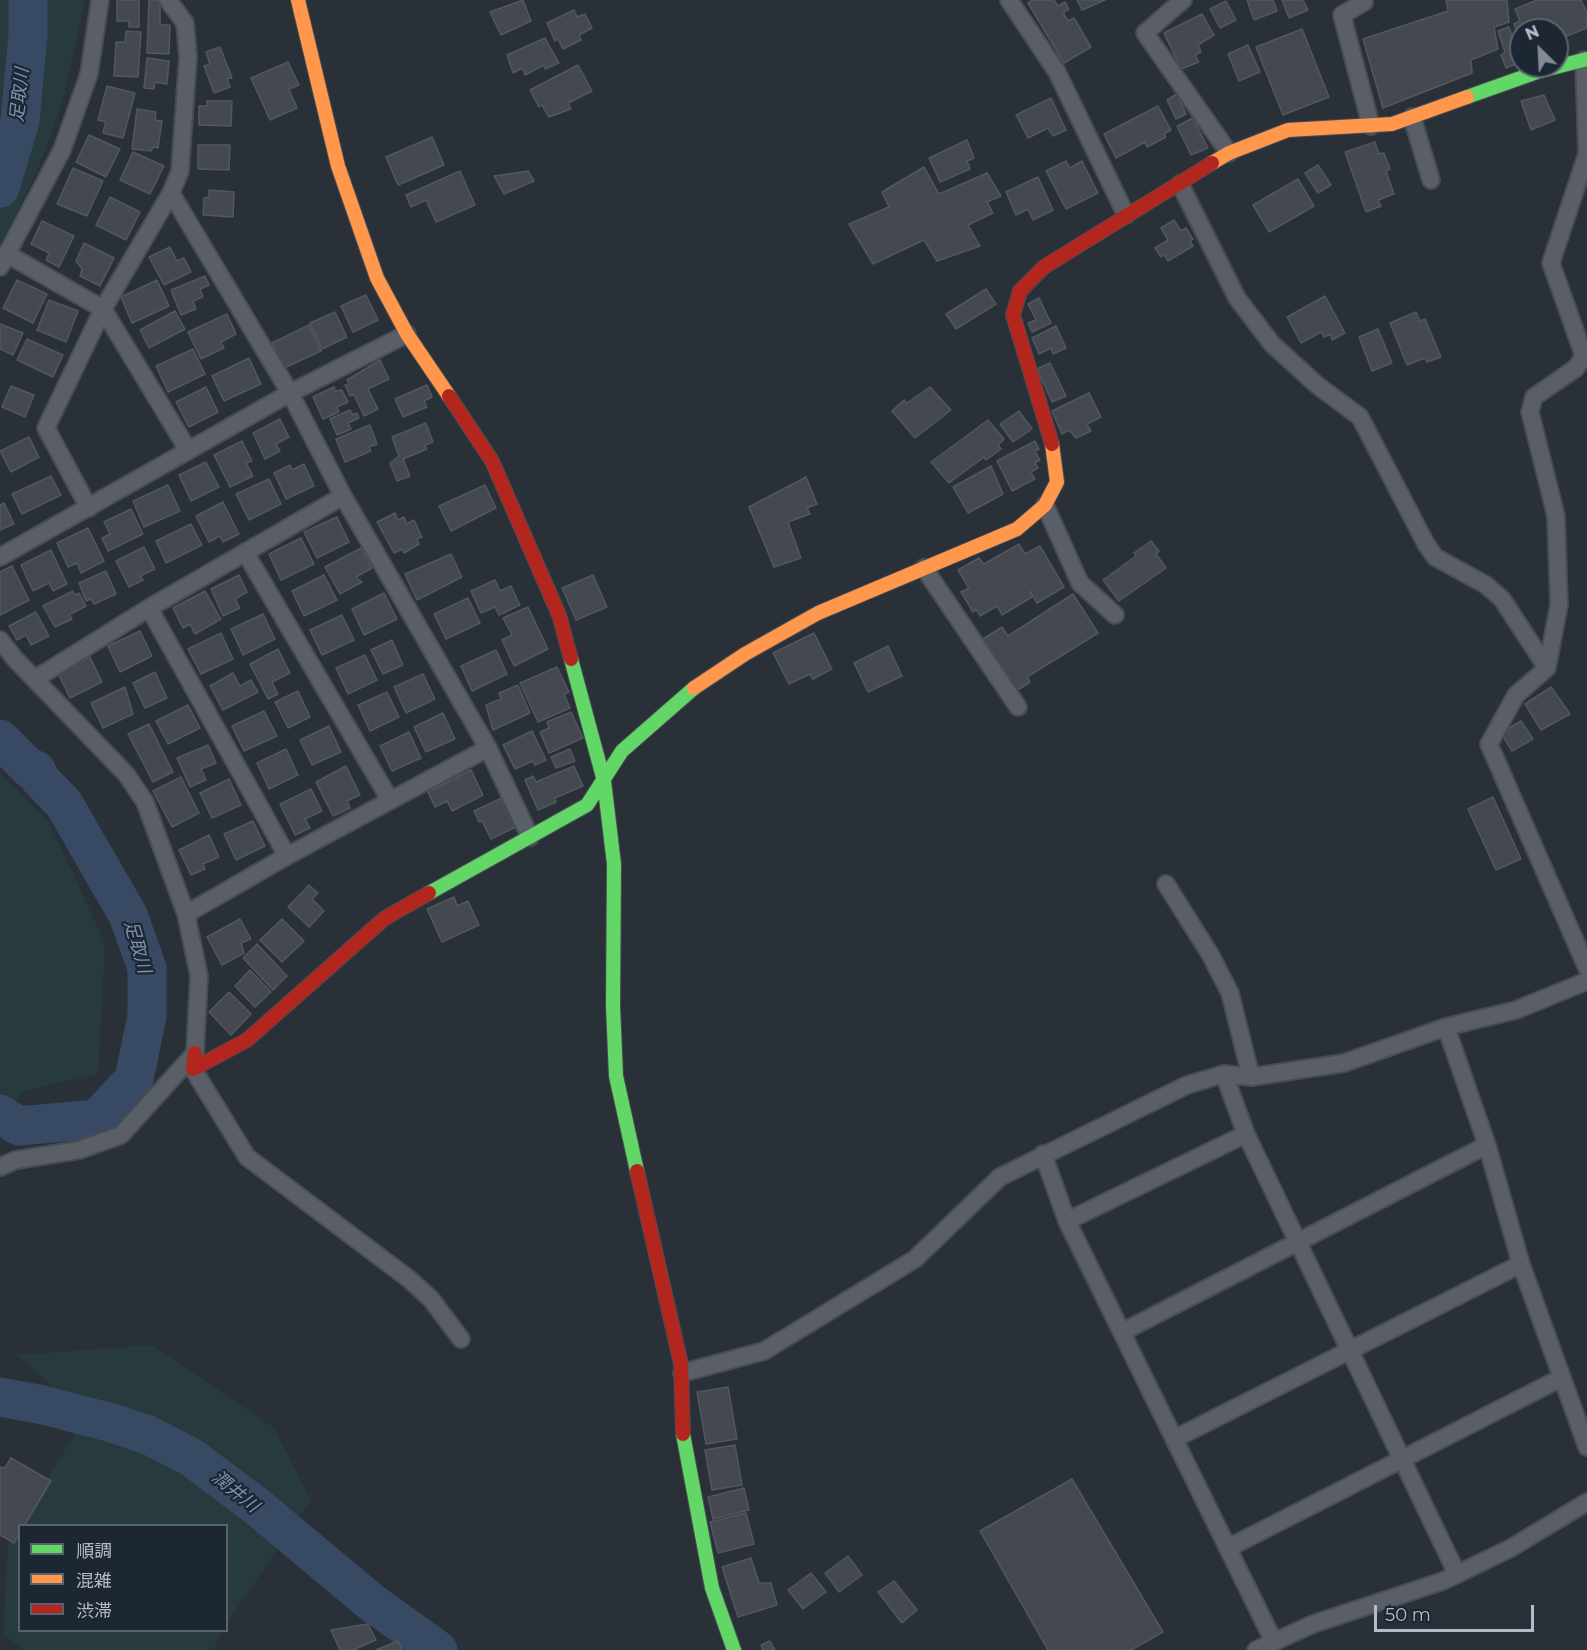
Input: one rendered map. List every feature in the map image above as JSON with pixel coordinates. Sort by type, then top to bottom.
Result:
[{"type":"street","points":[[100,0],[89,74],[62,150],[3,261],[104,309],[188,450]]},
{"type":"street","points":[[89,508],[46,428],[104,309],[171,192],[180,171],[188,57],[185,23],[168,0]]},
{"type":"street","points":[[298,0],[338,166],[377,278],[407,334],[492,461],[559,615],[604,781],[614,864],[613,1006],[616,1076],[682,1373],[683,1435],[712,1588],[734,1650]]},
{"type":"street","points":[[1009,0],[1057,72],[1126,214]]},
{"type":"street","points":[[1183,0],[1145,33],[1229,153]]},
{"type":"street","points":[[1364,0],[1342,15],[1371,126]]},
{"type":"street","points":[[0,1167],[16,1160],[79,1150],[121,1135],[194,1061],[248,1040],[385,918],[587,805],[622,751],[697,686],[745,654],[818,613],[1017,530],[1045,506],[1057,482],[1054,449],[1030,381],[1013,315],[1020,291],[1044,267],[1126,214],[1229,153],[1288,130],[1392,124],[1540,71],[1586,59],[1587,152],[1551,263],[1584,356],[1576,368],[1534,397],[1530,412],[1556,516],[1559,605],[1546,668],[1516,695],[1489,744],[1587,968]]},
{"type":"street","points":[[1412,117],[1431,180]]},
{"type":"street","points":[[1180,184],[1237,298],[1265,335],[1317,384],[1360,417],[1435,557],[1486,585],[1502,599],[1546,668]]},
{"type":"street","points":[[171,192],[290,393],[343,496],[488,748],[530,837]]},
{"type":"street","points":[[0,557],[290,393],[407,334]]},
{"type":"street","points":[[34,679],[149,608],[343,496]]},
{"type":"street","points":[[1045,506],[1080,583],[1115,615]]},
{"type":"street","points":[[245,552],[390,800]]},
{"type":"street","points":[[924,568],[1018,707]]},
{"type":"street","points":[[149,608],[286,856]]},
{"type":"street","points":[[0,640],[34,679],[126,774],[145,802],[186,914],[199,976],[194,1061],[247,1157],[409,1279],[431,1299],[461,1339]]},
{"type":"street","points":[[186,914],[286,856],[488,748]]},
{"type":"street","points":[[1166,884],[1210,954],[1230,993],[1251,1077]]},
{"type":"street","points":[[682,1373],[764,1351],[838,1309],[915,1259],[1000,1177],[1187,1085],[1224,1074],[1251,1077],[1344,1063],[1446,1027],[1516,1010],[1587,981]]},
{"type":"street","points":[[1446,1027],[1487,1145],[1521,1264],[1587,1447]]},
{"type":"street","points":[[1224,1074],[1246,1134],[1457,1574]]},
{"type":"street","points":[[1067,1221],[1246,1134]]},
{"type":"street","points":[[1122,1332],[1299,1244],[1487,1145]]},
{"type":"street","points":[[1043,1154],[1067,1221],[1274,1642]]},
{"type":"street","points":[[1174,1439],[1521,1264]]},
{"type":"street","points":[[1228,1548],[1561,1378]]},
{"type":"street","points":[[1256,1650],[1313,1624],[1457,1574],[1511,1548],[1587,1502]]},
{"type":"green space","points":[[0,0],[85,0],[63,101],[37,171],[0,246]]},
{"type":"green space","points":[[0,773],[49,822],[105,943],[98,1074],[24,1091],[0,1119]]},
{"type":"green space","points":[[153,1345],[274,1428],[311,1500],[228,1622],[228,1524],[19,1524],[86,1416],[17,1355]]},
{"type":"green space","points":[[18,1526],[18,1632],[222,1632],[213,1650],[23,1650],[3,1633],[8,1542]]},
{"type":"building","points":[[117,0],[139,0],[139,27],[129,27],[129,21],[117,21]]},
{"type":"building","points":[[149,0],[160,0],[160,25],[170,25],[169,54],[147,53]]},
{"type":"building","points":[[523,0],[531,21],[501,35],[490,12]]},
{"type":"building","points":[[1033,0],[1054,0],[1058,6],[1065,2],[1069,9],[1063,13],[1068,21],[1074,18],[1091,47],[1064,63],[1028,3]]},
{"type":"building","points":[[1077,0],[1105,0],[1082,10]]},
{"type":"building","points":[[1247,0],[1273,0],[1277,11],[1254,20]]},
{"type":"building","points":[[1282,0],[1303,0],[1308,10],[1289,18]]},
{"type":"building","points":[[1446,0],[1507,0],[1509,22],[1494,27],[1498,49],[1471,60],[1472,73],[1383,108],[1363,39],[1448,11]]},
{"type":"building","points":[[1537,0],[1581,0],[1587,13],[1587,28],[1569,35],[1569,18],[1519,18],[1515,9]]},
{"type":"building","points":[[1226,1],[1236,20],[1220,28],[1210,9]]},
{"type":"building","points":[[574,10],[577,17],[585,14],[592,28],[579,35],[581,40],[563,49],[558,39],[555,41],[547,23]]},
{"type":"building","points":[[1202,14],[1214,35],[1198,45],[1201,52],[1195,55],[1199,62],[1181,69],[1164,33]]},
{"type":"building","points":[[1509,27],[1509,67],[1506,68],[1501,55],[1505,52],[1498,31]]},
{"type":"building","points":[[1302,29],[1329,97],[1283,115],[1256,47]]},
{"type":"building","points":[[126,31],[141,32],[138,77],[114,76],[116,42],[125,42]]},
{"type":"building","points":[[545,38],[559,63],[545,69],[544,65],[525,75],[522,68],[513,73],[507,55]]},
{"type":"building","points":[[1248,45],[1260,72],[1239,81],[1228,54]]},
{"type":"building","points":[[220,47],[232,78],[227,79],[230,87],[214,93],[204,66],[210,64],[206,52]]},
{"type":"building","points":[[147,58],[169,61],[167,84],[155,82],[154,89],[144,88]]},
{"type":"building","points":[[288,62],[299,85],[289,89],[297,108],[270,120],[251,78]]},
{"type":"building","points":[[578,65],[592,91],[568,103],[571,109],[549,117],[542,105],[539,107],[530,90]]},
{"type":"building","points":[[107,86],[135,93],[123,138],[103,133],[106,122],[98,120]]},
{"type":"building","points":[[1177,94],[1186,114],[1176,119],[1167,100]]},
{"type":"building","points":[[1544,95],[1555,120],[1531,130],[1521,101]]},
{"type":"building","points":[[1051,98],[1066,130],[1053,136],[1048,128],[1028,138],[1016,115]]},
{"type":"building","points":[[207,101],[232,101],[231,126],[199,125],[199,106],[207,106]]},
{"type":"building","points":[[1158,106],[1171,130],[1164,134],[1166,137],[1147,147],[1145,142],[1116,158],[1104,134]]},
{"type":"building","points":[[137,109],[156,112],[155,120],[162,121],[158,148],[153,147],[151,151],[132,149]]},
{"type":"building","points":[[1193,118],[1208,148],[1191,155],[1177,126]]},
{"type":"building","points":[[89,135],[120,149],[106,177],[76,162]]},
{"type":"building","points":[[432,137],[444,165],[398,185],[386,157]]},
{"type":"building","points":[[967,140],[974,158],[967,161],[970,169],[940,182],[929,158]]},
{"type":"building","points":[[1375,142],[1379,154],[1384,153],[1390,169],[1386,171],[1394,194],[1378,200],[1381,206],[1366,212],[1345,152]]},
{"type":"building","points":[[198,145],[230,145],[229,170],[198,169]]},
{"type":"building","points":[[133,152],[164,166],[150,194],[120,180]]},
{"type":"building","points":[[1066,161],[1070,168],[1082,161],[1098,193],[1066,209],[1046,171]]},
{"type":"building","points":[[1318,165],[1331,185],[1318,193],[1305,173]]},
{"type":"building","points":[[924,167],[939,194],[987,173],[1001,196],[987,202],[993,213],[968,225],[980,246],[937,261],[924,240],[873,264],[849,224],[889,207],[882,192]]},
{"type":"building","points":[[73,168],[103,181],[87,216],[57,204]]},
{"type":"building","points":[[460,171],[475,205],[436,222],[426,200],[411,207],[406,195]]},
{"type":"building","points":[[528,171],[534,181],[504,194],[494,176]]},
{"type":"building","points":[[1038,177],[1053,210],[1033,220],[1028,209],[1016,215],[1006,192]]},
{"type":"building","points":[[1298,179],[1314,206],[1269,232],[1253,205]]},
{"type":"building","points":[[209,190],[234,192],[233,217],[203,215],[204,198],[209,197]]},
{"type":"building","points":[[110,197],[140,212],[126,240],[96,225]]},
{"type":"building","points":[[1174,220],[1181,231],[1186,228],[1193,239],[1190,241],[1193,246],[1168,261],[1164,255],[1161,257],[1155,248],[1168,240],[1161,228]]},
{"type":"building","points":[[42,221],[74,236],[59,267],[46,260],[49,253],[31,244]]},
{"type":"building","points":[[84,243],[114,258],[100,286],[80,276],[82,269],[76,261]]},
{"type":"building","points":[[170,247],[177,261],[184,258],[191,272],[164,285],[149,257]]},
{"type":"building","points":[[205,276],[209,285],[200,289],[203,297],[193,301],[196,309],[181,315],[171,290]]},
{"type":"building","points":[[17,280],[47,294],[33,323],[3,308]]},
{"type":"building","points":[[157,280],[169,306],[132,323],[121,297]]},
{"type":"building","points":[[986,289],[996,304],[956,329],[946,314]]},
{"type":"building","points":[[366,295],[378,320],[353,332],[341,306]]},
{"type":"building","points":[[1325,296],[1345,333],[1332,340],[1331,334],[1324,337],[1321,332],[1301,343],[1287,317]]},
{"type":"building","points":[[1039,298],[1051,323],[1032,332],[1028,323],[1036,320],[1028,304]]},
{"type":"building","points":[[49,300],[78,311],[66,342],[37,330]]},
{"type":"building","points":[[175,311],[185,329],[149,348],[140,330]]},
{"type":"building","points":[[335,312],[347,337],[322,349],[310,323]]},
{"type":"building","points":[[1416,312],[1420,321],[1425,319],[1441,357],[1427,362],[1425,358],[1407,365],[1390,323]]},
{"type":"building","points":[[227,314],[236,334],[221,342],[224,348],[201,359],[188,332]]},
{"type":"building","points":[[0,324],[23,333],[13,355],[0,349]]},
{"type":"building","points":[[309,325],[321,351],[284,368],[272,343]]},
{"type":"building","points":[[1056,326],[1066,348],[1053,354],[1051,348],[1039,354],[1032,338]]},
{"type":"building","points":[[1378,329],[1392,363],[1372,371],[1359,337]]},
{"type":"building","points":[[27,339],[63,355],[53,377],[17,360]]},
{"type":"building","points":[[193,349],[205,374],[168,392],[156,366]]},
{"type":"building","points":[[249,358],[261,384],[224,401],[212,376]]},
{"type":"building","points":[[380,360],[389,379],[368,389],[378,409],[364,416],[354,395],[350,396],[345,385],[349,384],[347,380]]},
{"type":"building","points":[[1050,363],[1066,396],[1052,402],[1037,369]]},
{"type":"building","points":[[427,385],[432,397],[424,401],[427,407],[403,417],[395,399]]},
{"type":"building","points":[[11,386],[34,395],[25,417],[2,407]]},
{"type":"building","points":[[206,387],[218,412],[189,427],[176,402]]},
{"type":"building","points":[[334,387],[335,391],[342,390],[348,402],[337,407],[339,412],[323,419],[313,397]]},
{"type":"building","points":[[930,387],[951,410],[915,438],[892,411],[904,400],[907,403]]},
{"type":"building","points":[[1089,393],[1101,417],[1087,424],[1091,431],[1076,438],[1069,430],[1062,434],[1052,411]]},
{"type":"building","points":[[350,410],[353,415],[357,413],[359,418],[348,423],[351,429],[337,435],[330,419]]},
{"type":"building","points":[[1019,411],[1032,429],[1013,442],[1000,424]]},
{"type":"building","points":[[280,419],[289,437],[276,444],[280,451],[265,459],[253,433]]},
{"type":"building","points":[[988,420],[1004,439],[998,445],[1001,449],[986,460],[984,457],[949,483],[931,462]]},
{"type":"building","points":[[426,423],[433,442],[425,445],[427,449],[403,459],[410,476],[397,481],[390,463],[399,456],[392,437]]},
{"type":"building","points":[[370,425],[377,444],[369,447],[371,451],[345,462],[336,439]]},
{"type":"building","points":[[29,437],[39,457],[11,472],[0,451]]},
{"type":"building","points":[[242,441],[252,461],[246,463],[253,476],[230,487],[214,455]]},
{"type":"building","points":[[1035,441],[1039,449],[1035,451],[1040,460],[1035,463],[1038,468],[1031,472],[1035,479],[1012,491],[997,461]]},
{"type":"building","points":[[206,462],[219,487],[191,501],[179,475]]},
{"type":"building","points":[[304,464],[314,486],[286,499],[274,473],[290,465],[292,470]]},
{"type":"building","points":[[991,466],[1003,494],[968,513],[953,487]]},
{"type":"building","points":[[51,476],[61,495],[22,514],[12,494]]},
{"type":"building","points":[[806,477],[817,504],[807,508],[810,514],[788,522],[801,558],[774,567],[749,507]]},
{"type":"building","points":[[269,479],[281,504],[249,520],[236,494]]},
{"type":"building","points":[[168,485],[180,511],[144,527],[133,501]]},
{"type":"building","points":[[485,485],[496,508],[451,531],[439,506]]},
{"type":"building","points":[[223,502],[239,534],[223,542],[220,536],[209,542],[196,516]]},
{"type":"building","points":[[4,503],[14,524],[0,530],[0,505]]},
{"type":"building","points":[[131,509],[143,534],[108,551],[102,538],[110,534],[104,522]]},
{"type":"building","points":[[395,513],[398,520],[404,517],[407,524],[414,520],[422,537],[417,539],[419,544],[404,553],[402,549],[394,553],[377,522]]},
{"type":"building","points":[[337,517],[349,542],[317,558],[304,532]]},
{"type":"building","points":[[191,524],[202,545],[166,563],[156,541]]},
{"type":"building","points":[[88,528],[104,561],[81,573],[77,563],[68,567],[57,543]]},
{"type":"building","points":[[301,538],[314,564],[281,580],[269,554]]},
{"type":"building","points":[[1151,541],[1159,551],[1156,554],[1166,568],[1119,601],[1103,580],[1136,556],[1134,553]]},
{"type":"building","points":[[1019,544],[1025,554],[1040,546],[1064,587],[1037,603],[1030,591],[1032,597],[1002,615],[997,606],[980,616],[976,609],[973,612],[961,592],[969,588],[958,570],[979,558],[984,564]]},
{"type":"building","points":[[144,547],[155,569],[140,576],[143,580],[129,587],[116,561]]},
{"type":"building","points":[[361,548],[372,568],[356,577],[362,582],[340,594],[325,567]]},
{"type":"building","points":[[51,550],[67,584],[53,591],[49,583],[33,591],[21,565]]},
{"type":"building","points":[[451,554],[462,577],[417,600],[405,574]]},
{"type":"building","points":[[12,566],[29,600],[0,615],[0,572]]},
{"type":"building","points":[[106,571],[116,594],[94,604],[91,599],[86,601],[79,583]]},
{"type":"building","points":[[239,575],[247,592],[235,599],[240,608],[223,616],[211,589]]},
{"type":"building","points":[[324,575],[337,600],[304,616],[292,591]]},
{"type":"building","points":[[593,575],[607,607],[576,620],[562,588]]},
{"type":"building","points":[[495,580],[500,591],[511,586],[520,605],[499,615],[495,607],[481,613],[471,591]]},
{"type":"building","points":[[73,591],[75,595],[79,593],[86,606],[69,615],[72,619],[55,627],[43,606]]},
{"type":"building","points":[[205,591],[221,619],[195,634],[190,624],[183,628],[173,608]]},
{"type":"building","points":[[384,593],[397,619],[364,635],[352,609]]},
{"type":"building","points":[[1073,594],[1098,633],[1027,677],[1030,682],[1013,693],[980,641],[1002,627],[1008,636]]},
{"type":"building","points":[[468,598],[480,623],[446,639],[434,614]]},
{"type":"building","points":[[528,607],[548,649],[514,666],[502,640],[512,635],[503,618]]},
{"type":"building","points":[[36,612],[49,636],[31,645],[26,635],[17,640],[9,626]]},
{"type":"building","points":[[263,614],[275,639],[243,655],[231,629]]},
{"type":"building","points":[[342,615],[354,640],[322,655],[310,630]]},
{"type":"building","points":[[140,631],[152,656],[120,672],[108,646]]},
{"type":"building","points":[[221,633],[233,659],[201,674],[188,649]]},
{"type":"building","points":[[814,633],[832,669],[813,679],[810,674],[789,684],[773,653]]},
{"type":"building","points":[[392,640],[403,665],[383,674],[371,650]]},
{"type":"building","points":[[888,646],[902,676],[868,692],[854,663]]},
{"type":"building","points":[[278,649],[290,673],[272,682],[278,694],[268,699],[250,664]]},
{"type":"building","points":[[496,650],[507,674],[472,691],[461,666]]},
{"type":"building","points":[[365,655],[377,680],[348,694],[336,668]]},
{"type":"building","points":[[90,657],[102,682],[70,698],[58,673]]},
{"type":"building","points":[[557,667],[569,692],[564,694],[570,708],[538,722],[520,683]]},
{"type":"building","points":[[155,672],[167,698],[145,708],[133,683]]},
{"type":"building","points":[[233,673],[240,686],[251,680],[258,692],[223,710],[210,686]]},
{"type":"building","points":[[423,674],[435,699],[406,713],[394,687]]},
{"type":"building","points":[[518,685],[530,713],[493,730],[486,705],[501,699],[499,693]]},
{"type":"building","points":[[125,687],[133,714],[103,728],[91,703]]},
{"type":"building","points":[[1551,687],[1570,714],[1541,730],[1525,704]]},
{"type":"building","points":[[298,691],[310,717],[288,728],[275,702]]},
{"type":"building","points":[[387,692],[399,717],[370,731],[358,705]]},
{"type":"building","points":[[188,705],[200,728],[168,744],[156,721]]},
{"type":"building","points":[[264,711],[277,736],[244,751],[232,726]]},
{"type":"building","points":[[571,712],[583,738],[549,753],[540,732],[549,728],[547,722]]},
{"type":"building","points":[[443,713],[455,739],[426,752],[414,727]]},
{"type":"building","points":[[1521,721],[1533,739],[1512,751],[1501,733]]},
{"type":"building","points":[[149,724],[173,772],[153,782],[128,734]]},
{"type":"building","points":[[329,726],[341,752],[312,765],[300,740]]},
{"type":"building","points":[[532,731],[546,760],[535,765],[533,761],[515,769],[503,745]]},
{"type":"building","points":[[409,732],[421,758],[392,771],[380,746]]},
{"type":"building","points":[[208,745],[216,763],[201,769],[206,780],[190,787],[177,758]]},
{"type":"building","points":[[286,749],[298,775],[269,789],[257,763]]},
{"type":"building","points":[[570,749],[575,761],[556,768],[551,757]]},
{"type":"building","points":[[346,766],[360,795],[347,801],[350,808],[333,816],[316,782]]},
{"type":"building","points":[[574,766],[583,786],[555,798],[556,802],[538,810],[525,780],[533,776],[536,782]]},
{"type":"building","points":[[471,770],[483,795],[452,811],[447,801],[435,807],[428,792]]},
{"type":"building","points":[[181,777],[199,813],[172,827],[153,791]]},
{"type":"building","points":[[229,779],[241,805],[212,818],[200,793]]},
{"type":"building","points":[[311,789],[322,811],[305,819],[310,828],[295,835],[280,804]]},
{"type":"building","points":[[1493,797],[1521,859],[1496,870],[1468,809]]},
{"type":"building","points":[[502,798],[516,827],[491,839],[474,811]]},
{"type":"building","points":[[253,821],[265,846],[236,860],[224,834]]},
{"type":"building","points":[[209,835],[219,857],[203,864],[205,869],[191,875],[179,850]]},
{"type":"building","points":[[309,885],[318,893],[312,899],[324,911],[309,927],[288,907]]},
{"type":"building","points":[[454,897],[457,906],[468,901],[479,925],[442,942],[427,909]]},
{"type":"building","points":[[240,919],[251,939],[241,943],[244,953],[222,965],[207,937]]},
{"type":"building","points":[[282,919],[304,941],[282,962],[260,940]]},
{"type":"building","points":[[257,944],[287,976],[273,990],[243,958]]},
{"type":"building","points":[[250,970],[271,992],[255,1007],[235,986]]},
{"type":"building","points":[[229,992],[251,1014],[231,1035],[209,1012]]},
{"type":"building","points":[[728,1387],[737,1439],[706,1444],[697,1392]]},
{"type":"building","points":[[735,1445],[742,1485],[712,1490],[705,1450]]},
{"type":"building","points":[[11,1458],[51,1481],[25,1524],[18,1524],[18,1536],[14,1543],[0,1535],[0,1467],[5,1468]]},
{"type":"building","points":[[1072,1479],[1163,1632],[1131,1650],[1048,1650],[980,1531]]},
{"type":"building","points":[[744,1488],[749,1510],[713,1519],[708,1497]]},
{"type":"building","points":[[746,1513],[754,1544],[718,1553],[710,1522]]},
{"type":"building","points":[[848,1556],[862,1575],[839,1592],[825,1573]]},
{"type":"building","points":[[751,1558],[759,1583],[771,1583],[777,1605],[738,1617],[722,1567]]},
{"type":"building","points":[[811,1573],[826,1592],[803,1609],[788,1590]]},
{"type":"building","points":[[894,1581],[917,1610],[902,1623],[878,1592]]},
{"type":"building","points":[[368,1624],[376,1640],[353,1650],[340,1650],[331,1630]]},
{"type":"building","points":[[398,1641],[402,1650],[376,1650]]},
{"type":"building","points":[[770,1641],[775,1650],[763,1650],[761,1645]]},
{"type":"waterway","name":"足取川","points":[[0,188],[20,121],[28,35],[28,0]]},
{"type":"waterway","name":"足取川","points":[[0,739],[31,770],[36,770],[40,779],[64,804],[128,915],[147,968],[147,1016],[134,1079],[97,1119],[19,1126],[0,1114]]},
{"type":"waterway","name":"潤井川","points":[[0,1397],[43,1405],[112,1423],[148,1435],[191,1457],[255,1505],[371,1602],[438,1650]]},
{"type":"traffic: fast","points":[[1467,97],[1540,71],[1587,59]]},
{"type":"traffic: fast","points":[[571,659],[604,781],[614,864],[613,1006],[616,1076],[637,1171]]},
{"type":"traffic: fast","points":[[429,893],[587,805],[622,751],[694,688]]},
{"type":"traffic: fast","points":[[683,1434],[712,1588],[734,1650]]},
{"type":"traffic: slow","points":[[298,0],[338,166],[377,278],[407,334],[449,396]]},
{"type":"traffic: slow","points":[[1212,163],[1229,153],[1288,130],[1392,124],[1467,97]]},
{"type":"traffic: slow","points":[[694,688],[745,654],[818,613],[1017,529],[1045,505],[1057,482],[1052,444]]},
{"type":"traffic: jam","points":[[1052,444],[1013,315],[1020,291],[1044,267],[1212,163]]},
{"type":"traffic: jam","points":[[449,396],[492,461],[559,615],[571,659]]},
{"type":"traffic: jam","points":[[195,1053],[193,1069],[247,1040],[385,918],[429,893]]},
{"type":"traffic: jam","points":[[637,1171],[681,1364],[683,1434]]}]
